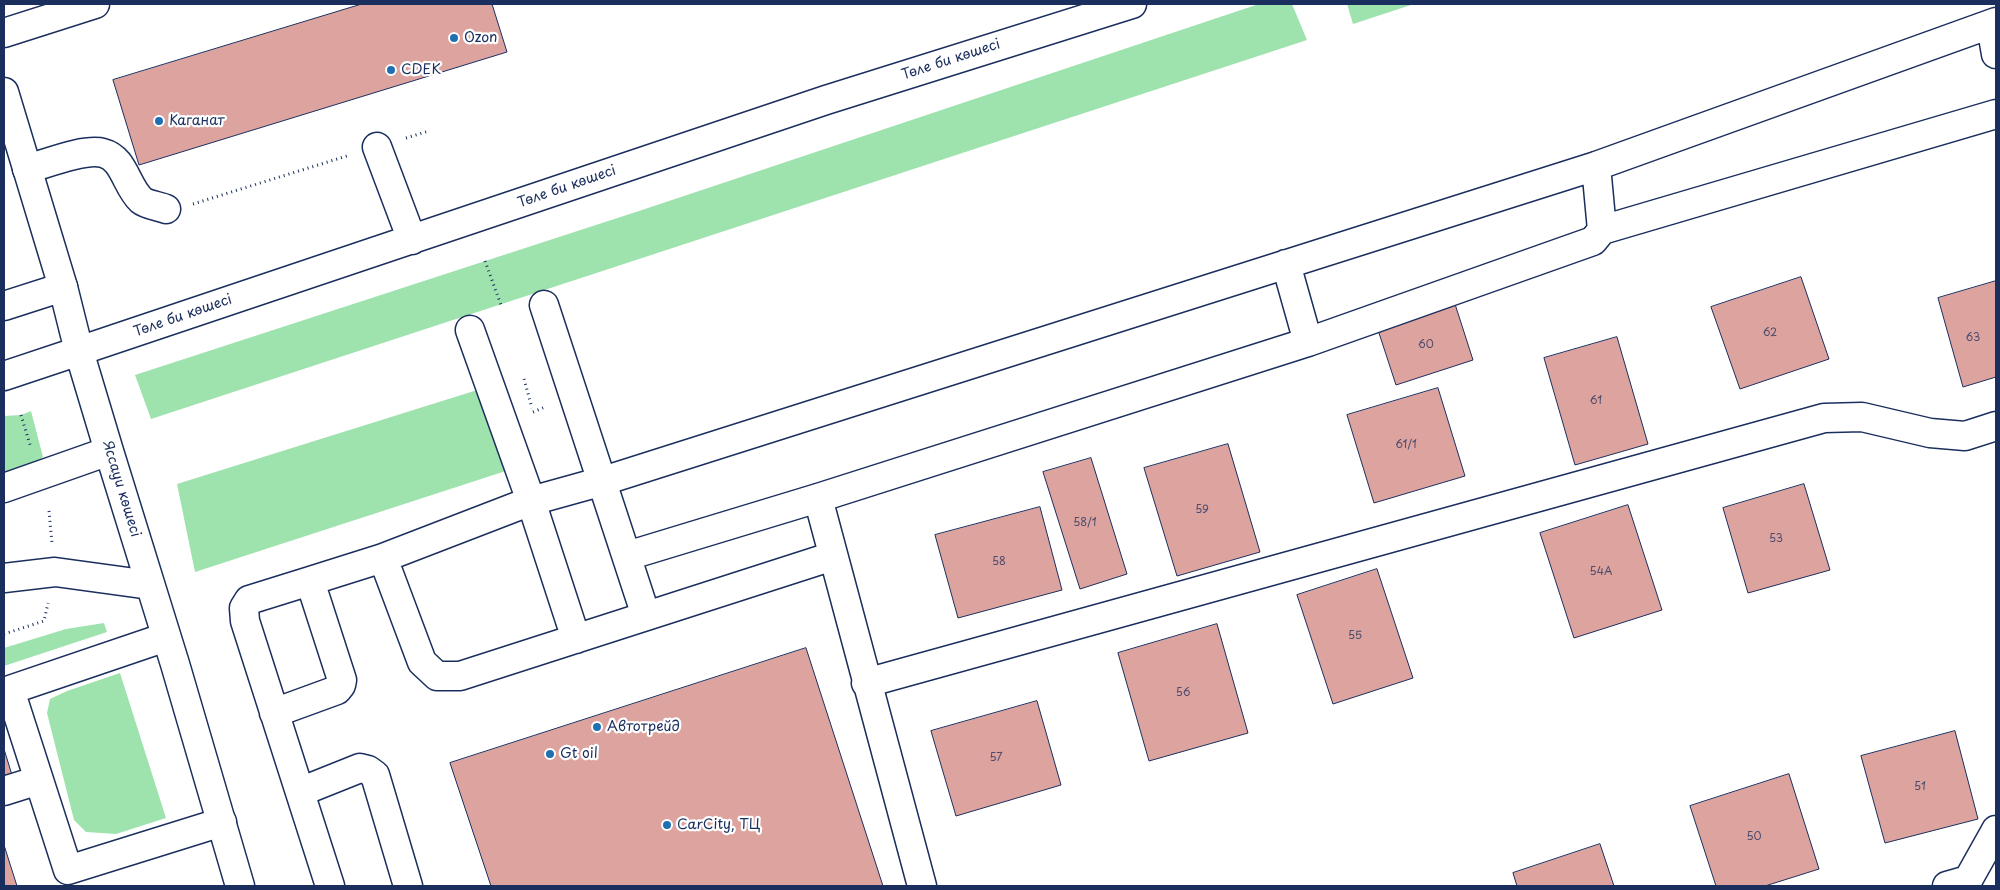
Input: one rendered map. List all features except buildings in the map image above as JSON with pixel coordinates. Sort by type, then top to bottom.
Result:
[{"type":"main road","points":[[4,33],[95,4]]},
{"type":"main road","name":"Төле би көшесі","points":[[4,376],[826,100],[1132,4]]},
{"type":"main road","points":[[330,886],[245,621],[244,608],[249,600],[383,558],[531,501],[603,481],[1596,166],[1994,24],[1996,54]]},
{"type":"main road","name":"Яссауи көшесі","points":[[4,92],[63,287],[79,351],[240,886]]},
{"type":"main road","points":[[627,556],[818,498],[1308,342],[1593,241],[1602,230],[1996,114]]},
{"type":"main road","points":[[377,147],[412,240]]},
{"type":"main road","points":[[27,170],[81,153],[103,153],[118,162],[126,179],[142,201],[166,209]]},
{"type":"main road","points":[[1596,166],[1602,230]]},
{"type":"main road","points":[[1286,264],[1308,342]]},
{"type":"main road","points":[[4,306],[63,287]]},
{"type":"main road","points":[[544,305],[646,616]]},
{"type":"main road","points":[[470,330],[531,501],[576,639]]},
{"type":"main road","points":[[866,683],[1824,418],[1862,417],[1930,433],[1965,436],[1996,426]]},
{"type":"main road","points":[[4,488],[109,451]]},
{"type":"main road","points":[[818,498],[866,683],[922,886]]},
{"type":"main road","points":[[383,558],[422,662],[437,676],[460,676],[833,556]]},
{"type":"main road","points":[[4,578],[55,572],[150,585]]},
{"type":"main road","points":[[274,713],[337,690],[342,685],[310,581]]},
{"type":"main road","points":[[166,638],[7,691],[39,780],[68,870],[222,822]]},
{"type":"main road","points":[[300,792],[360,768],[368,770],[374,775],[408,886]]},
{"type":"main road","points":[[4,791],[39,780]]},
{"type":"main road","points":[[1960,884],[1996,830]]},
{"type":"path","points":[[166,209],[185,206],[429,132]]},
{"type":"path","points":[[485,261],[501,305]]},
{"type":"path","points":[[534,412],[550,404]]},
{"type":"path","points":[[21,414],[32,453]]},
{"type":"green space","points":[[1259,4],[1292,4],[1307,40],[151,419],[135,375],[642,210]]},
{"type":"green space","points":[[1347,4],[1414,4],[1353,24]]},
{"type":"green space","points":[[490,386],[518,467],[195,572],[177,484]]},
{"type":"green space","points":[[31,411],[43,457],[35,463],[4,473],[4,416],[21,415]]},
{"type":"green space","points":[[104,623],[107,632],[4,666],[4,648],[66,629]]},
{"type":"green space","points":[[120,673],[166,818],[116,834],[86,832],[74,820],[47,713],[50,699],[67,691]]},
{"type":"place","name":"Ozon","points":[[454,38]]},
{"type":"place","name":"CDEK","points":[[391,70]]},
{"type":"place","name":"Каганат","points":[[159,121]]},
{"type":"place","name":"Автотрейд","points":[[597,727]]},
{"type":"place","name":"Gt oil","points":[[550,754]]},
{"type":"place","name":"CarCity, ТЦ","points":[[667,825]]}]
